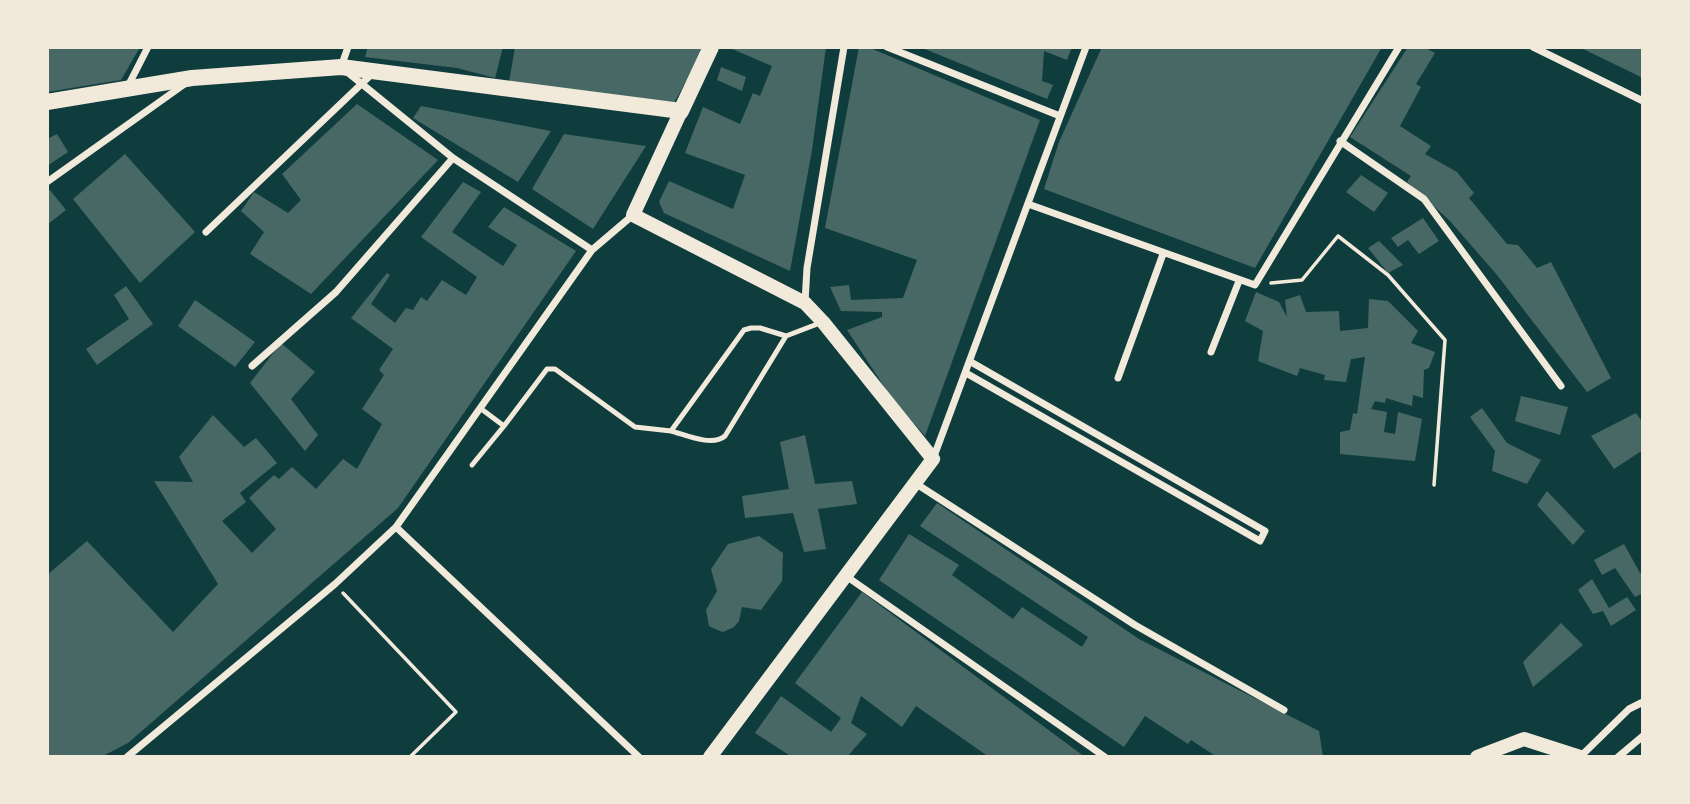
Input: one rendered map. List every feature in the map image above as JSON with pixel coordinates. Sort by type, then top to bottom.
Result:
[{"type":"main road","points":[[710,757],[933,459],[805,303],[633,215],[711,47]]},
{"type":"main road","points":[[47,102],[192,78],[341,68],[681,111]]},
{"type":"main road","points":[[1477,757],[1524,739],[1580,757]]},
{"type":"street","points":[[128,87],[148,47]]},
{"type":"street","points":[[348,47],[341,68],[453,158],[592,250]]},
{"type":"street","points":[[805,303],[807,268],[844,47]]},
{"type":"street","points":[[887,47],[1060,116]]},
{"type":"street","points":[[933,459],[1086,47]]},
{"type":"street","points":[[1028,204],[1255,285],[1399,47]]},
{"type":"street","points":[[1533,47],[1643,101]]},
{"type":"street","points":[[206,232],[374,72]]},
{"type":"street","points":[[47,182],[192,78]]},
{"type":"street","points":[[1340,141],[1424,199],[1561,386]]},
{"type":"street","points":[[252,366],[336,292],[453,158]]},
{"type":"street","points":[[127,757],[335,584],[396,527],[592,250],[633,215]]},
{"type":"street","points":[[1118,378],[1163,254]]},
{"type":"street","points":[[1210,352],[1239,281]]},
{"type":"street","points":[[967,373],[1260,541],[1265,531],[971,362]]},
{"type":"street","points":[[915,483],[1135,625],[1284,710]]},
{"type":"street","points":[[396,527],[639,757]]},
{"type":"street","points":[[845,576],[1105,757]]},
{"type":"street","points":[[1580,757],[1629,709],[1643,702]]},
{"type":"street","points":[[1618,757],[1643,736]]},
{"type":"lane","points":[[671,430],[744,330],[760,328],[786,336],[823,322]]},
{"type":"lane","points":[[472,465],[547,369],[555,369],[635,427],[671,430],[710,441],[720,440],[786,336]]},
{"type":"lane","points":[[480,408],[504,426]]},
{"type":"path","points":[[1255,285],[1302,281],[1338,236],[1388,275],[1445,340],[1434,485]]},
{"type":"path","points":[[335,584],[456,712],[410,757]]},
{"type":"building","points":[[47,47],[140,47],[121,80],[47,92]]},
{"type":"building","points":[[368,47],[503,47],[495,78],[457,68],[365,57]]},
{"type":"building","points":[[515,47],[705,47],[674,103],[509,82]]},
{"type":"building","points":[[826,47],[812,150],[790,271],[664,213],[659,202],[669,181],[733,209],[745,175],[685,153],[703,107],[740,124],[753,93],[760,96],[772,66],[732,49]]},
{"type":"building","points":[[859,47],[868,47],[1040,120],[925,436],[893,400],[847,330],[882,317],[882,312],[841,311],[830,287],[849,285],[851,300],[903,298],[917,260],[825,228]]},
{"type":"building","points":[[920,47],[1072,47],[1067,60],[1044,51],[1042,81],[1053,85],[1047,99]]},
{"type":"building","points":[[1102,47],[1382,47],[1255,268],[1044,189],[1059,142]]},
{"type":"building","points":[[1408,47],[1424,47],[1435,53],[1416,84],[1421,87],[1400,126],[1431,146],[1425,154],[1457,172],[1474,193],[1469,198],[1507,244],[1518,245],[1537,268],[1551,262],[1611,378],[1587,392],[1497,275],[1449,220],[1407,182],[1411,176],[1350,137]]},
{"type":"building","points":[[1579,47],[1643,47],[1643,78]]},
{"type":"building","points":[[721,67],[746,77],[742,91],[717,80]]},
{"type":"building","points":[[357,104],[438,160],[311,294],[250,254],[264,232],[241,211],[254,192],[288,213],[301,200],[282,174]]},
{"type":"building","points":[[421,106],[551,131],[518,182],[413,118]]},
{"type":"building","points":[[57,134],[68,152],[47,166],[47,139]]},
{"type":"building","points":[[564,134],[646,146],[593,229],[532,189]]},
{"type":"building","points":[[125,154],[195,232],[140,283],[73,199]]},
{"type":"building","points":[[1361,175],[1388,193],[1374,212],[1346,192]]},
{"type":"building","points":[[463,182],[481,192],[452,232],[503,266],[517,245],[488,227],[504,207],[576,251],[398,508],[128,743],[101,757],[47,757],[47,575],[87,541],[173,632],[218,584],[154,481],[193,482],[179,457],[213,415],[244,447],[256,438],[277,463],[240,493],[246,502],[222,521],[252,553],[276,529],[249,498],[274,475],[279,479],[292,467],[316,489],[343,459],[357,469],[382,424],[362,409],[384,375],[379,370],[393,349],[351,318],[387,273],[390,275],[371,304],[395,323],[406,308],[413,310],[421,297],[427,301],[442,280],[466,295],[477,277],[421,237]]},
{"type":"building","points":[[50,190],[66,210],[47,225],[47,192]]},
{"type":"building","points":[[1423,218],[1439,241],[1419,254],[1408,240],[1398,247],[1391,238]]},
{"type":"building","points":[[1379,241],[1403,265],[1388,273],[1368,248]]},
{"type":"building","points":[[126,286],[153,324],[97,365],[86,349],[129,319],[114,295]]},
{"type":"building","points":[[1256,292],[1279,302],[1287,317],[1285,300],[1300,295],[1306,312],[1339,311],[1340,331],[1368,328],[1369,299],[1388,301],[1418,331],[1411,343],[1435,352],[1429,368],[1424,370],[1423,398],[1413,395],[1412,406],[1386,398],[1385,403],[1375,401],[1371,409],[1387,412],[1384,432],[1395,434],[1398,412],[1422,419],[1415,461],[1340,454],[1340,432],[1350,430],[1353,413],[1357,414],[1365,357],[1351,359],[1346,382],[1324,380],[1325,375],[1300,368],[1297,376],[1258,361],[1263,331],[1245,321]]},
{"type":"building","points":[[195,300],[255,342],[235,367],[178,326]]},
{"type":"building","points":[[281,343],[315,372],[291,399],[318,435],[305,451],[250,383]]},
{"type":"building","points":[[1521,396],[1568,407],[1560,435],[1515,421]]},
{"type":"building","points":[[1482,408],[1507,443],[1541,460],[1527,484],[1492,471],[1495,451],[1470,417]]},
{"type":"building","points":[[1636,413],[1643,423],[1643,450],[1614,469],[1591,436]]},
{"type":"building","points":[[805,435],[815,484],[852,481],[857,504],[818,509],[826,549],[804,552],[793,513],[745,518],[742,496],[789,489],[780,442]]},
{"type":"building","points":[[1547,491],[1585,531],[1573,545],[1537,505]]},
{"type":"building","points":[[937,503],[1139,639],[1319,731],[1323,757],[1217,757],[1191,740],[1188,744],[1145,716],[1124,747],[879,580],[909,534],[959,565],[952,575],[1013,619],[1022,607],[1082,647],[1088,637],[920,526]]},
{"type":"building","points":[[759,536],[783,553],[782,581],[761,610],[742,607],[739,621],[734,627],[723,632],[709,626],[706,610],[717,591],[711,569],[728,544]]},
{"type":"building","points":[[1624,544],[1640,573],[1643,572],[1643,593],[1635,597],[1615,568],[1602,575],[1594,560]]},
{"type":"building","points":[[1592,579],[1609,608],[1627,597],[1636,610],[1611,626],[1603,611],[1593,614],[1578,590]]},
{"type":"building","points":[[862,592],[1085,757],[989,757],[916,706],[902,727],[861,696],[851,723],[867,734],[847,757],[792,757],[755,733],[781,696],[831,732],[841,718],[795,683]]},
{"type":"building","points":[[1561,623],[1583,645],[1533,687],[1523,662]]}]
